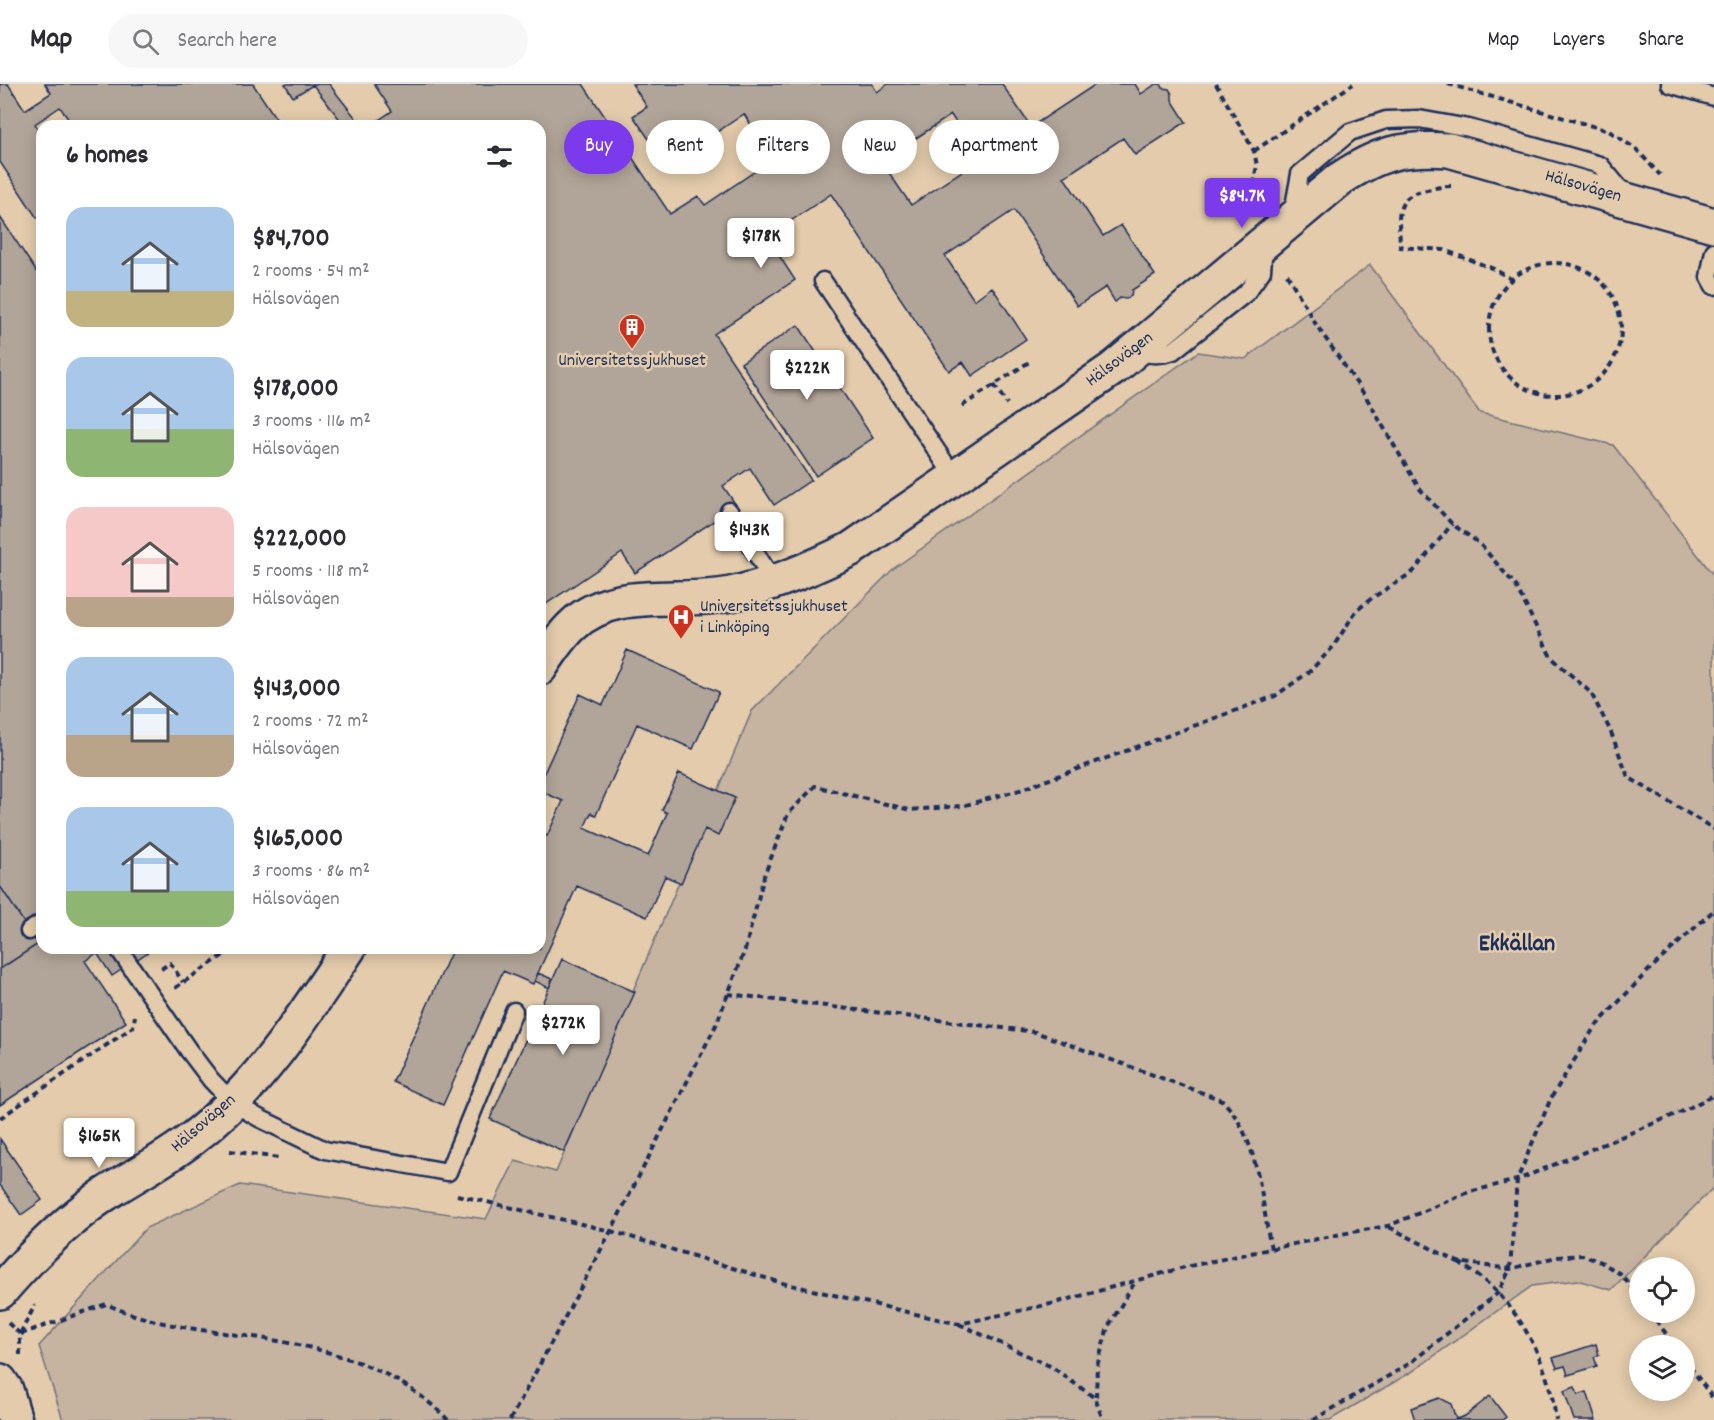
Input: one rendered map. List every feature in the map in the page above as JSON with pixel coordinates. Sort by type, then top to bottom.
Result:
[{"type":"street","name":"Hälsovägen","points":[[546,660],[575,623],[596,609],[623,601],[730,594],[774,582],[812,568],[851,549],[1133,352],[1340,179],[1363,164],[1390,153],[1417,148],[1449,150],[1714,225]]},
{"type":"street","name":"Hälsovägen","points":[[0,1292],[43,1246],[75,1218],[102,1196],[194,1138],[232,1102],[297,1026],[345,954]]},
{"type":"street","points":[[0,1382],[6,1390],[15,1420]]},
{"type":"lane","points":[[1670,84],[1714,97]]},
{"type":"lane","points":[[1714,251],[1709,277],[1714,286]]},
{"type":"lane","points":[[823,281],[955,478]]},
{"type":"lane","points":[[729,511],[774,582]]},
{"type":"lane","points":[[122,954],[189,1051],[211,1080],[232,1102],[259,1118],[325,1150],[448,1172],[514,1011]]},
{"type":"path","points":[[1216,84],[1254,151],[1257,166],[1246,217],[1247,226],[1287,274],[1315,322],[1366,397],[1419,488],[1452,524],[1479,543],[1516,586],[1551,657],[1591,693],[1610,730],[1628,777],[1714,829]]},
{"type":"path","points":[[1254,151],[1353,84]]},
{"type":"path","points":[[1462,186],[1443,186],[1404,198],[1400,209],[1400,247],[1444,250],[1494,268],[1511,279]]},
{"type":"path","points":[[1555,262],[1579,267],[1600,280],[1615,299],[1621,323],[1619,347],[1608,369],[1590,385],[1567,394],[1542,394],[1520,385],[1502,368],[1491,346],[1489,322],[1496,298],[1511,279],[1531,267],[1555,262]]},
{"type":"path","points":[[962,406],[1032,360]]},
{"type":"path","points":[[994,385],[1012,412]]},
{"type":"path","points":[[510,1420],[717,1025],[745,950],[764,876],[788,814],[815,786],[910,810],[962,806],[1020,790],[1275,696],[1309,672],[1333,647],[1356,611],[1372,598],[1413,573],[1452,524]]},
{"type":"path","points":[[1312,1420],[1409,1364],[1498,1293],[1510,1269],[1517,1180],[1551,1098],[1594,1028],[1648,971],[1714,910]]},
{"type":"path","points":[[174,989],[225,954]]},
{"type":"path","points":[[160,969],[170,963],[183,982]]},
{"type":"path","points":[[728,994],[1035,1032],[1222,1100],[1236,1113],[1250,1141],[1271,1249]]},
{"type":"path","points":[[0,1118],[133,1027],[136,1014]]},
{"type":"path","points":[[959,1324],[1055,1303],[1185,1267],[1388,1226],[1469,1192],[1517,1180],[1681,1112],[1714,1095]]},
{"type":"path","points":[[227,1150],[290,1160]]},
{"type":"path","points":[[454,1195],[611,1231],[782,1283],[959,1324],[1052,1367],[1095,1398]]},
{"type":"path","points":[[1388,1226],[1458,1262],[1498,1293],[1527,1331],[1540,1358],[1548,1376],[1556,1420]]},
{"type":"path","points":[[1458,1262],[1510,1269],[1556,1257],[1582,1255],[1601,1262],[1622,1275],[1629,1284]]},
{"type":"path","points":[[1103,1420],[1095,1398],[1097,1366],[1108,1327],[1135,1282]]},
{"type":"path","points":[[39,1296],[20,1334],[106,1304],[134,1317],[174,1327],[255,1337],[325,1350],[386,1372],[433,1404],[448,1420]]},
{"type":"path","points":[[1695,1374],[1714,1400]]},
{"type":"shaded area","points":[[1370,265],[1480,413],[1613,445],[1714,576],[1714,1187],[1644,1257],[1629,1257],[1629,1272],[1611,1290],[1577,1280],[1532,1286],[1413,1371],[1330,1420],[63,1420],[39,1346],[146,1228],[240,1185],[486,1219],[515,1161],[556,1172],[752,711],[893,569],[1198,352],[1245,359]]},
{"type":"building","points":[[0,84],[8,84],[25,110],[51,93],[45,84],[253,84],[277,120],[69,120],[60,107],[41,120],[36,120],[35,124],[36,216],[0,162]]},
{"type":"building","points":[[285,84],[329,84],[357,120],[340,120],[313,85],[293,97]]},
{"type":"building","name":"Universitetssjukhuset","points":[[374,84],[583,84],[607,120],[564,120],[564,174],[634,174],[634,160],[670,214],[698,196],[705,205],[751,174],[830,174],[830,120],[748,120],[744,114],[724,127],[724,120],[646,120],[646,135],[633,116],[647,107],[632,84],[872,84],[877,92],[888,84],[1002,84],[1026,120],[954,120],[951,115],[943,120],[929,120],[929,129],[917,137],[917,120],[842,120],[842,174],[890,174],[911,205],[958,174],[1059,174],[1059,120],[1042,120],[1096,84],[1135,84],[1141,94],[1156,84],[1161,84],[1163,88],[1169,89],[1172,100],[1186,122],[1135,155],[1123,138],[1064,177],[1103,236],[1121,225],[1155,275],[1132,290],[1131,296],[1126,299],[1120,298],[1115,302],[1106,287],[1077,306],[1014,210],[945,256],[974,300],[992,287],[1026,339],[972,376],[963,362],[949,371],[831,194],[767,237],[795,280],[714,334],[811,480],[774,505],[750,468],[723,486],[736,505],[729,511],[635,573],[622,553],[546,604],[546,120],[379,120],[392,111]]},
{"type":"building","points":[[0,217],[36,271],[36,941],[0,886]]},
{"type":"building","points":[[798,325],[873,438],[816,476],[741,363]]},
{"type":"building","points":[[627,650],[719,692],[693,749],[637,724],[596,815],[591,813],[584,828],[648,856],[667,813],[662,810],[679,773],[735,798],[718,836],[705,829],[681,883],[665,876],[647,917],[577,886],[533,984],[503,971],[443,1105],[393,1082],[450,954],[546,954],[546,836],[563,801],[546,794],[546,769],[580,694],[603,705]]},
{"type":"building","points":[[0,886],[36,941],[36,945],[0,969]]},
{"type":"building","points":[[36,945],[36,954],[96,954],[85,961],[126,1022],[0,1105],[0,969]]},
{"type":"building","points":[[98,954],[145,954],[112,976]]},
{"type":"building","points":[[562,959],[635,992],[564,1152],[490,1119]]},
{"type":"building","points":[[538,973],[552,979],[549,988],[535,981]]},
{"type":"building","points":[[0,1139],[42,1200],[21,1215],[0,1185]]},
{"type":"building","points":[[1596,1344],[1599,1355],[1594,1357],[1597,1366],[1568,1375],[1565,1366],[1557,1368],[1553,1358]]},
{"type":"building","points":[[1575,1387],[1578,1395],[1587,1392],[1596,1420],[1574,1420],[1564,1391]]},
{"type":"building","points":[[1490,1396],[1506,1417],[1502,1420],[1415,1420],[1411,1408],[1439,1398],[1451,1404],[1456,1419],[1465,1416]]},
{"type":"place","name":"Universitetssjukhuset","points":[[632,350]]},
{"type":"place","name":"Universitetssjukhuset i Linköping","points":[[681,640]]},
{"type":"district","name":"Ekkällan","points":[[1517,945]]}]
